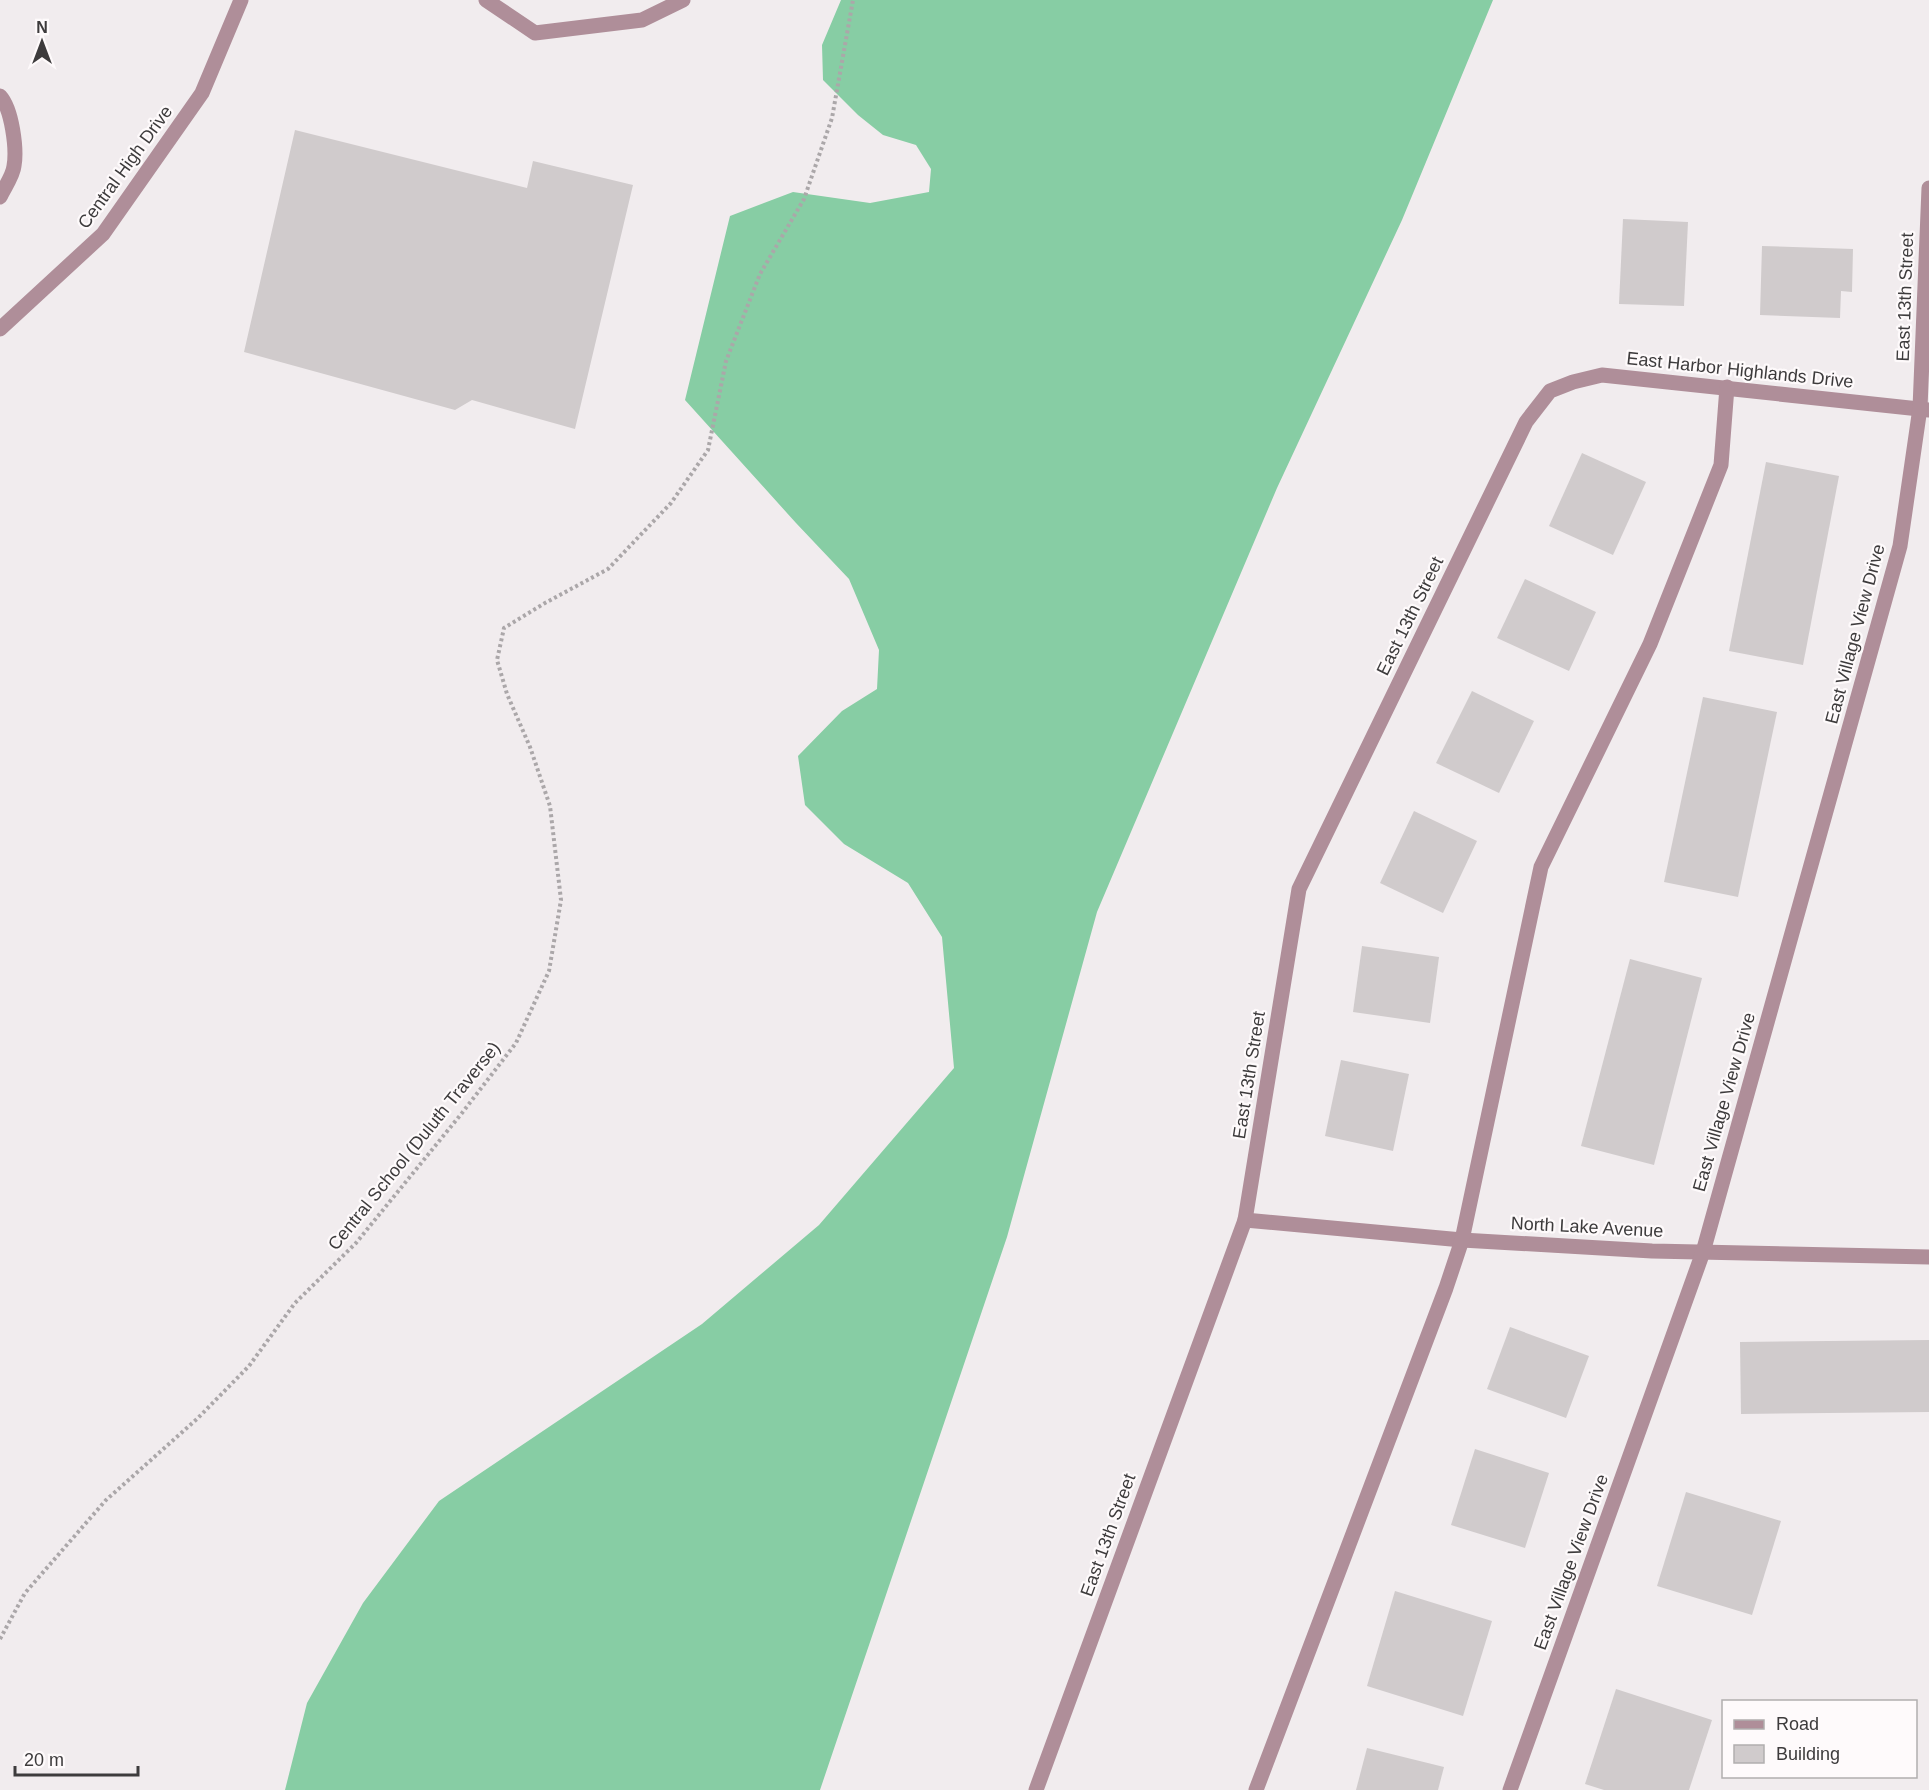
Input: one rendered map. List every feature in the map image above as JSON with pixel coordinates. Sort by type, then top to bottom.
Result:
[{"type":"street","name":"Central High Drive","points":[[0,329],[103,234],[202,93],[241,0]]},
{"type":"street","points":[[486,0],[535,33],[642,20],[683,0]]},
{"type":"street","points":[[0,96],[12,126],[14,168],[0,197]]},
{"type":"street","name":"East 13th Street","points":[[1924,409],[1929,188]]},
{"type":"street","name":"East Harbor Highlands Drive","points":[[1550,391],[1573,382],[1602,375],[1924,409]]},
{"type":"street","points":[[1256,1790],[1442,1299],[1462,1240],[1541,867],[1650,644],[1720,465],[1727,387]]},
{"type":"street","name":"East 13th Street","points":[[1036,1790],[1245,1220],[1299,889],[1526,422],[1550,391]]},
{"type":"street","name":"East Village View Drive","points":[[1510,1790],[1703,1252],[1900,546],[1924,409]]},
{"type":"street","name":"North Lake Avenue","points":[[1245,1220],[1462,1240],[1652,1251],[1929,1257]]},
{"type":"path","name":"Central School (Duluth Traverse)","points":[[0,1639],[25,1593],[54,1559],[106,1500],[197,1419],[249,1366],[295,1303],[356,1244],[516,1043],[549,971],[561,900],[550,806],[530,747],[507,694],[497,660],[504,628],[608,569],[671,503],[708,450],[726,361],[760,274],[804,199],[832,118],[853,0]]},
{"type":"green space","points":[[841,0],[1493,0],[1402,220],[1277,488],[1097,912],[1007,1237],[820,1790],[285,1790],[307,1703],[363,1603],[439,1501],[702,1324],[819,1225],[954,1068],[942,937],[908,883],[844,844],[805,805],[798,756],[842,711],[877,689],[879,650],[849,579],[685,400],[730,216],[793,192],[870,203],[929,192],[931,169],[916,145],[883,135],[858,115],[823,80],[822,45]]},
{"type":"building","points":[[295,130],[527,188],[533,161],[633,185],[575,429],[472,400],[455,410],[244,352]]},
{"type":"building","points":[[1623,219],[1688,222],[1684,306],[1619,304]]},
{"type":"building","points":[[1762,246],[1853,249],[1852,292],[1841,291],[1840,318],[1760,315]]},
{"type":"building","points":[[1582,453],[1646,482],[1613,555],[1549,526]]},
{"type":"building","points":[[1766,462],[1839,476],[1803,665],[1729,651]]},
{"type":"building","points":[[1525,579],[1596,612],[1569,671],[1497,638]]},
{"type":"building","points":[[1472,691],[1534,721],[1499,793],[1436,763]]},
{"type":"building","points":[[1703,697],[1777,712],[1738,897],[1664,882]]},
{"type":"building","points":[[1414,811],[1477,841],[1443,913],[1380,883]]},
{"type":"building","points":[[1362,946],[1439,957],[1430,1023],[1353,1012]]},
{"type":"building","points":[[1630,959],[1702,978],[1654,1165],[1581,1146]]},
{"type":"building","points":[[1341,1060],[1409,1074],[1393,1151],[1325,1136]]},
{"type":"building","points":[[1510,1327],[1589,1356],[1566,1418],[1487,1389]]},
{"type":"building","points":[[1929,1340],[1929,1412],[1741,1414],[1740,1342]]},
{"type":"building","points":[[1475,1449],[1549,1473],[1525,1548],[1451,1525]]},
{"type":"building","points":[[1686,1492],[1781,1521],[1752,1615],[1657,1586]]},
{"type":"building","points":[[1395,1591],[1492,1621],[1463,1716],[1367,1686]]},
{"type":"building","points":[[1616,1689],[1712,1720],[1689,1790],[1604,1790],[1585,1784]]},
{"type":"building","points":[[1367,1748],[1444,1767],[1438,1790],[1356,1790]]}]
